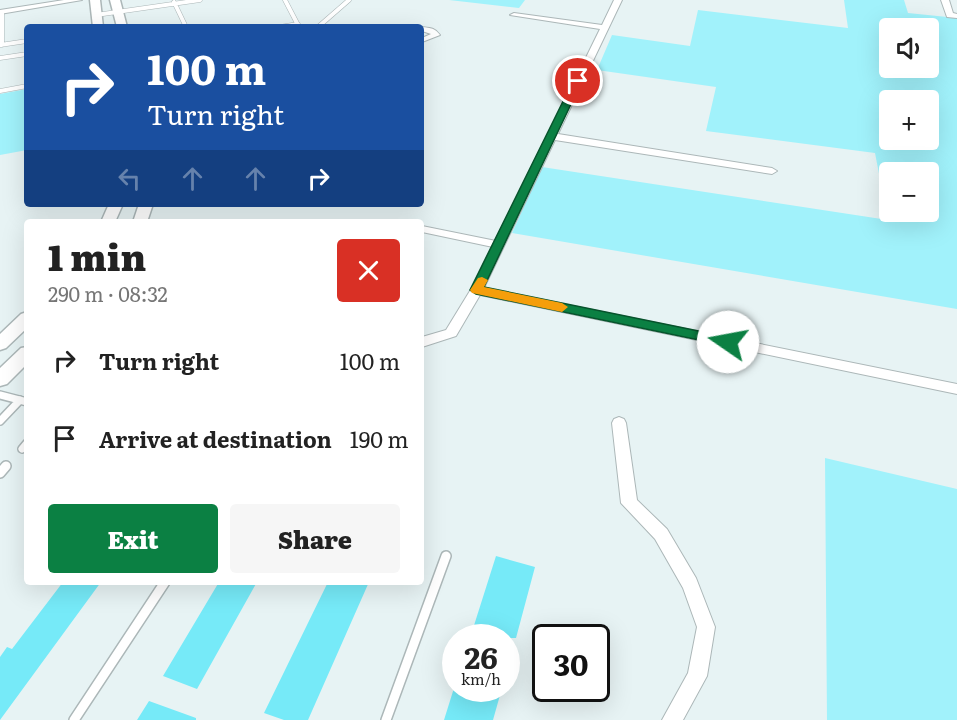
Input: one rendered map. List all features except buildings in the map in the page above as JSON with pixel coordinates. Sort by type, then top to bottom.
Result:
[{"type":"street","points":[[1,12],[78,0]]},
{"type":"street","points":[[95,0],[98,24]]},
{"type":"street","points":[[424,341],[451,333],[476,290],[618,0]]},
{"type":"street","points":[[945,0],[950,15],[957,16]]},
{"type":"street","points":[[117,5],[122,24]]},
{"type":"street","points":[[514,15],[604,27]]},
{"type":"street","points":[[424,29],[432,30],[436,35],[424,39]]},
{"type":"street","points":[[551,136],[772,171]]},
{"type":"street","points":[[424,229],[498,245]]},
{"type":"street","points":[[476,290],[957,389]]},
{"type":"street","points":[[0,344],[24,321]]},
{"type":"street","points":[[0,379],[24,356]]},
{"type":"street","points":[[619,423],[629,503],[661,534],[690,584],[706,627],[697,676],[672,720]]},
{"type":"lane","points":[[96,15],[117,5],[200,0]]},
{"type":"lane","points":[[285,0],[297,24]]},
{"type":"lane","points":[[321,24],[349,0]]},
{"type":"lane","points":[[174,2],[185,24]]},
{"type":"lane","points":[[1,12],[1,45],[24,41]]},
{"type":"lane","points":[[0,58],[24,54]]},
{"type":"lane","points":[[0,91],[24,87]]},
{"type":"lane","points":[[0,395],[23,401]]},
{"type":"lane","points":[[0,421],[23,401]]},
{"type":"lane","points":[[386,720],[446,556]]},
{"type":"lane","points":[[74,720],[163,585]]},
{"type":"shaded area","points":[[449,0],[525,0],[519,8]]},
{"type":"shaded area","points":[[844,0],[904,0],[908,13],[957,18],[957,309],[512,233],[542,167],[879,219],[879,222],[939,222],[939,162],[879,162],[879,174],[875,153],[706,131],[716,87],[597,70],[612,35],[690,46],[698,10],[848,28]]},
{"type":"shaded area","points":[[24,90],[24,151],[0,155],[0,94]]},
{"type":"shaded area","points":[[825,458],[957,489],[957,720],[827,720]]},
{"type":"slow traffic","points":[[482,280],[476,290],[562,307]]},
{"type":"route","points":[[578,81],[476,290],[728,342]]}]
